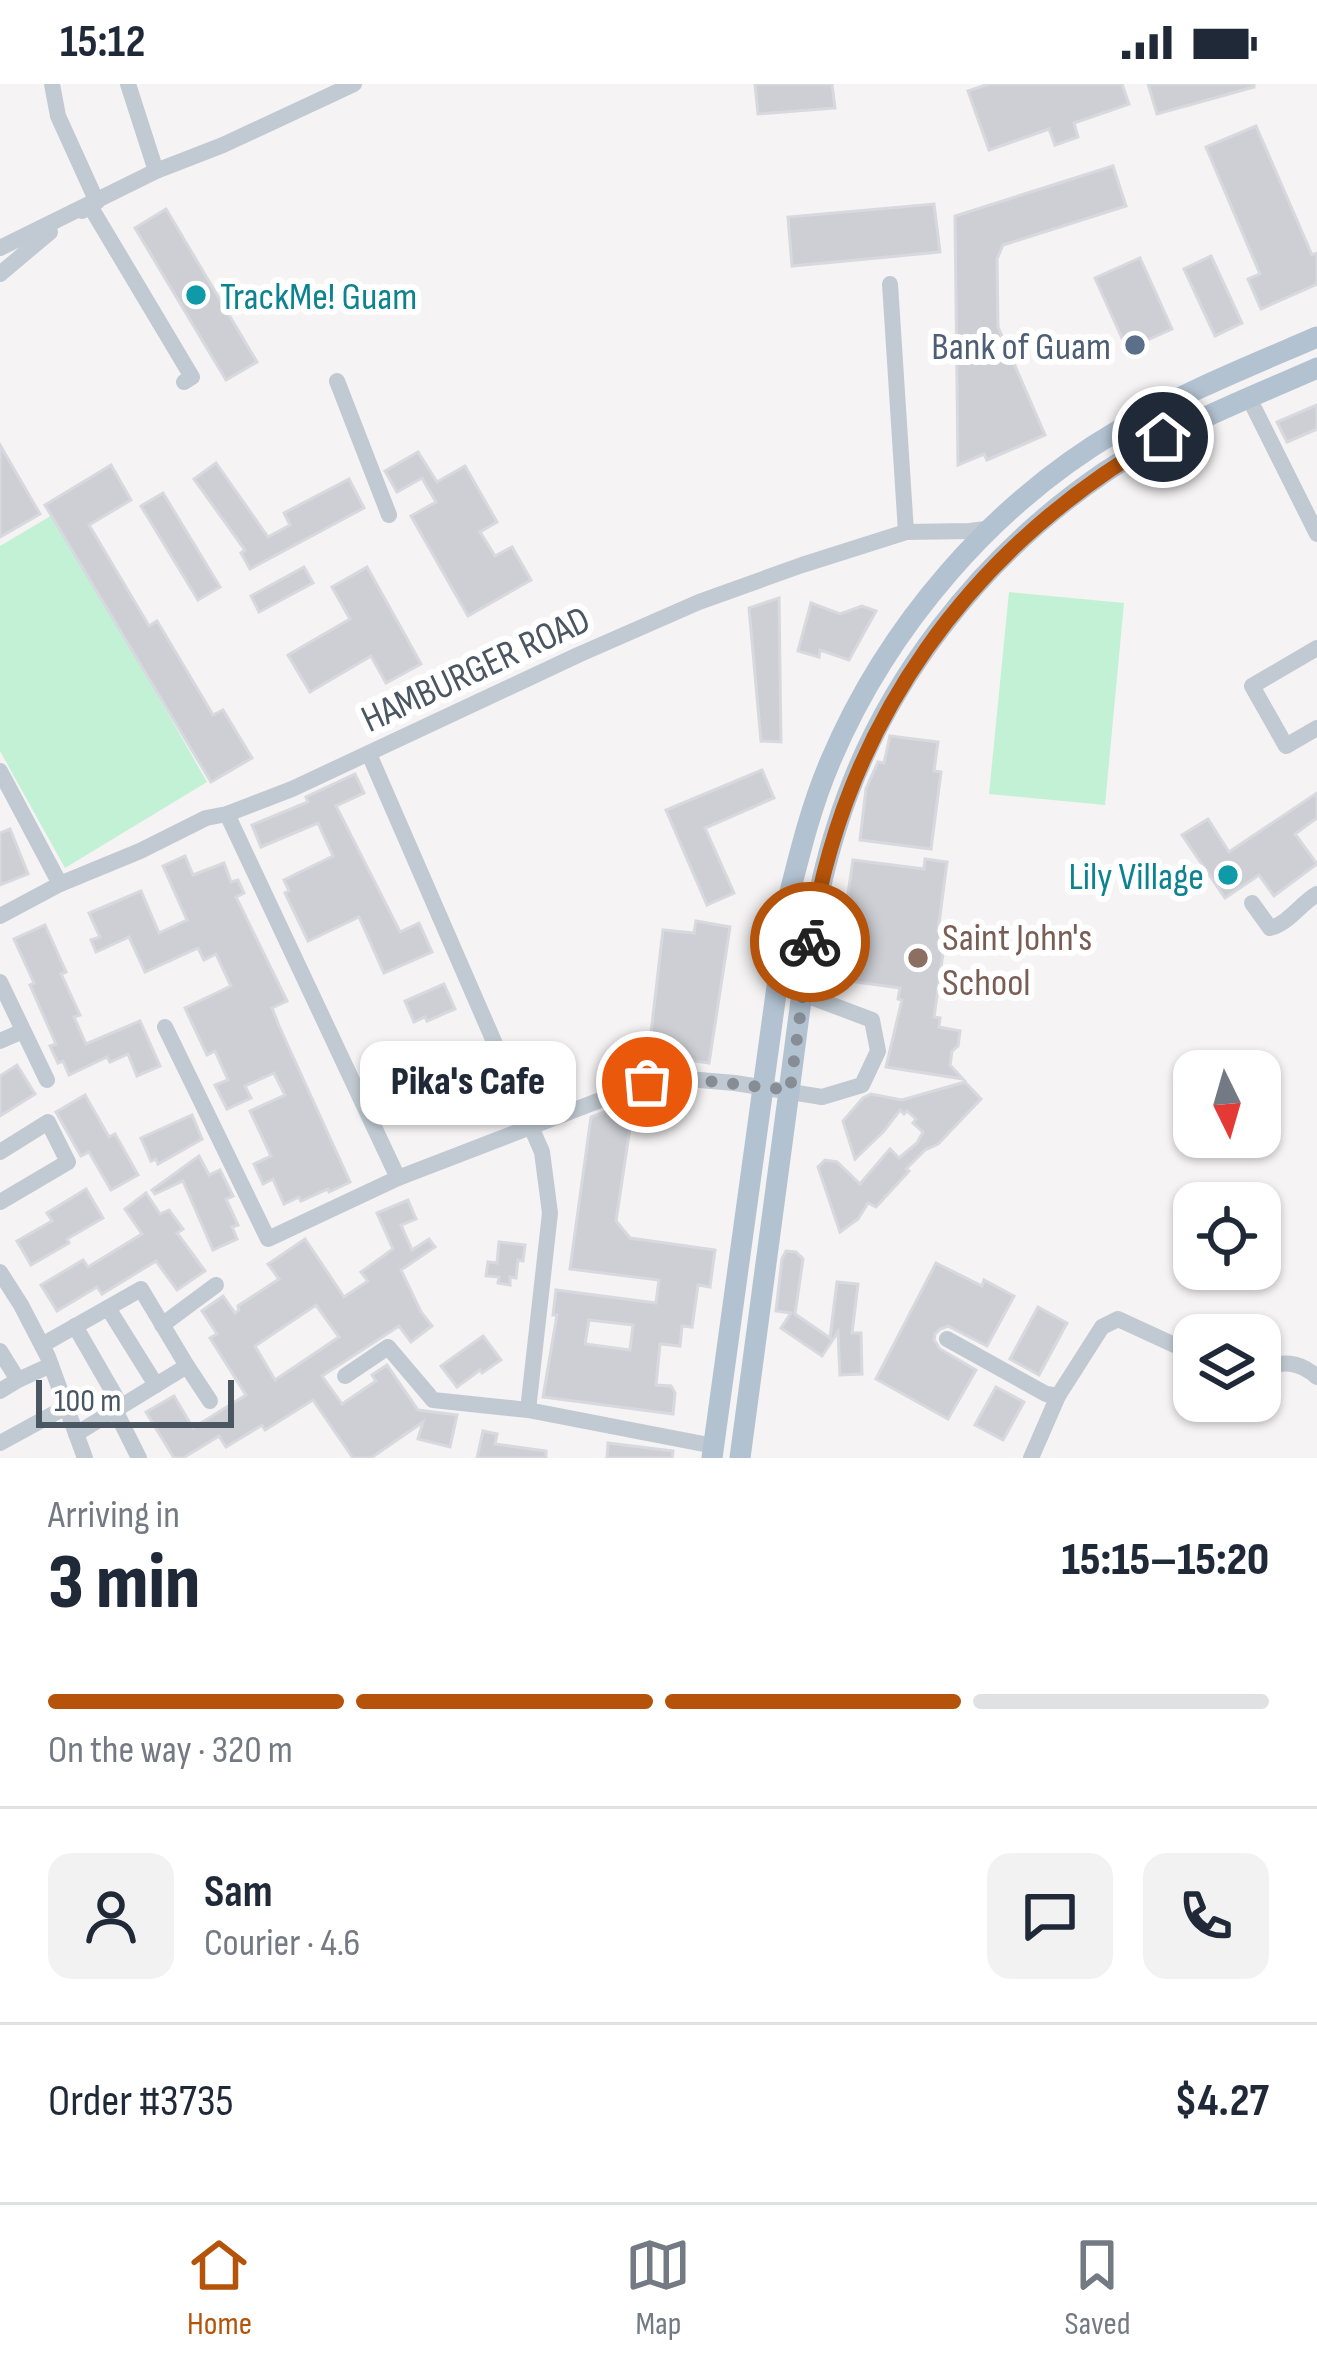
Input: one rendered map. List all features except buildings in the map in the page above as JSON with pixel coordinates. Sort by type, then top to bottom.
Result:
[{"type":"main road","points":[[713,1452],[790,892],[808,820],[854,710],[940,583],[1052,476],[1115,432],[1184,395],[1317,338]]},
{"type":"main road","points":[[740,1458],[818,898],[848,794],[880,724],[937,632],[962,601],[1012,548],[1100,475],[1163,437],[1317,368]]},
{"type":"street","points":[[52,84],[58,116],[94,204],[192,377],[184,382]]},
{"type":"street","points":[[128,84],[156,171]]},
{"type":"street","points":[[0,248],[156,171],[354,84]]},
{"type":"street","points":[[0,274],[38,241],[94,204]]},
{"type":"street","points":[[890,284],[906,532]]},
{"type":"street","points":[[338,381],[389,514]]},
{"type":"street","points":[[1249,398],[1317,534]]},
{"type":"street","name":"HAMBURGER ROAD","points":[[0,916],[206,818],[292,789],[680,610],[906,532],[993,528]]},
{"type":"street","points":[[1317,648],[1252,686],[1286,746],[1317,728]]},
{"type":"street","points":[[369,754],[542,1153],[550,1213],[528,1410]]},
{"type":"street","points":[[0,771],[60,884]]},
{"type":"street","points":[[227,814],[398,1178]]},
{"type":"street","points":[[1252,903],[1270,928],[1317,894]]},
{"type":"street","points":[[0,982],[46,1081]]},
{"type":"street","points":[[165,1027],[268,1239],[398,1178],[647,1082],[688,1079],[822,1097],[862,1084],[878,1051],[872,1020],[803,994]]},
{"type":"street","points":[[0,1041],[23,1031]]},
{"type":"street","points":[[0,1152],[48,1122],[68,1162],[0,1202]]},
{"type":"street","points":[[0,1273],[42,1345],[85,1458]]},
{"type":"street","points":[[162,1325],[216,1285]]},
{"type":"street","points":[[42,1345],[141,1289],[211,1400]]},
{"type":"street","points":[[108,1308],[156,1385]]},
{"type":"street","points":[[1030,1458],[1058,1396],[1102,1327],[1118,1319],[1173,1344]]},
{"type":"street","points":[[75,1326],[139,1458]]},
{"type":"street","points":[[946,1339],[1046,1394],[1058,1396]]},
{"type":"street","points":[[345,1376],[388,1347],[433,1400],[528,1410],[713,1452]]},
{"type":"street","points":[[0,1351],[18,1380]]},
{"type":"street","points":[[1281,1363],[1290,1361],[1317,1377]]},
{"type":"street","points":[[0,1391],[51,1365]]},
{"type":"street","points":[[76,1434],[187,1366]]},
{"type":"street","points":[[0,1443],[66,1407]]},
{"type":"green space","points":[[54,514],[207,782],[65,868],[0,751],[0,546]]},
{"type":"green space","points":[[1009,592],[1124,603],[1105,805],[989,794]]},
{"type":"way so far","points":[[647,1082],[688,1079],[790,1090],[810,942]]},
{"type":"place","name":"TrackMe! Guam","points":[[196,295]]},
{"type":"place","name":"Bank of Guam","points":[[1135,345]]},
{"type":"place","name":"Lily Village","points":[[1228,875]]},
{"type":"place","name":"Saint John's School","points":[[918,958]]},
{"type":"place","name":"Pika's Cafe","points":[[647,1082]]},
{"type":"route","points":[[810,942],[836,828],[855,775],[897,693],[937,632],[1040,523],[1100,475],[1163,437]]}]
